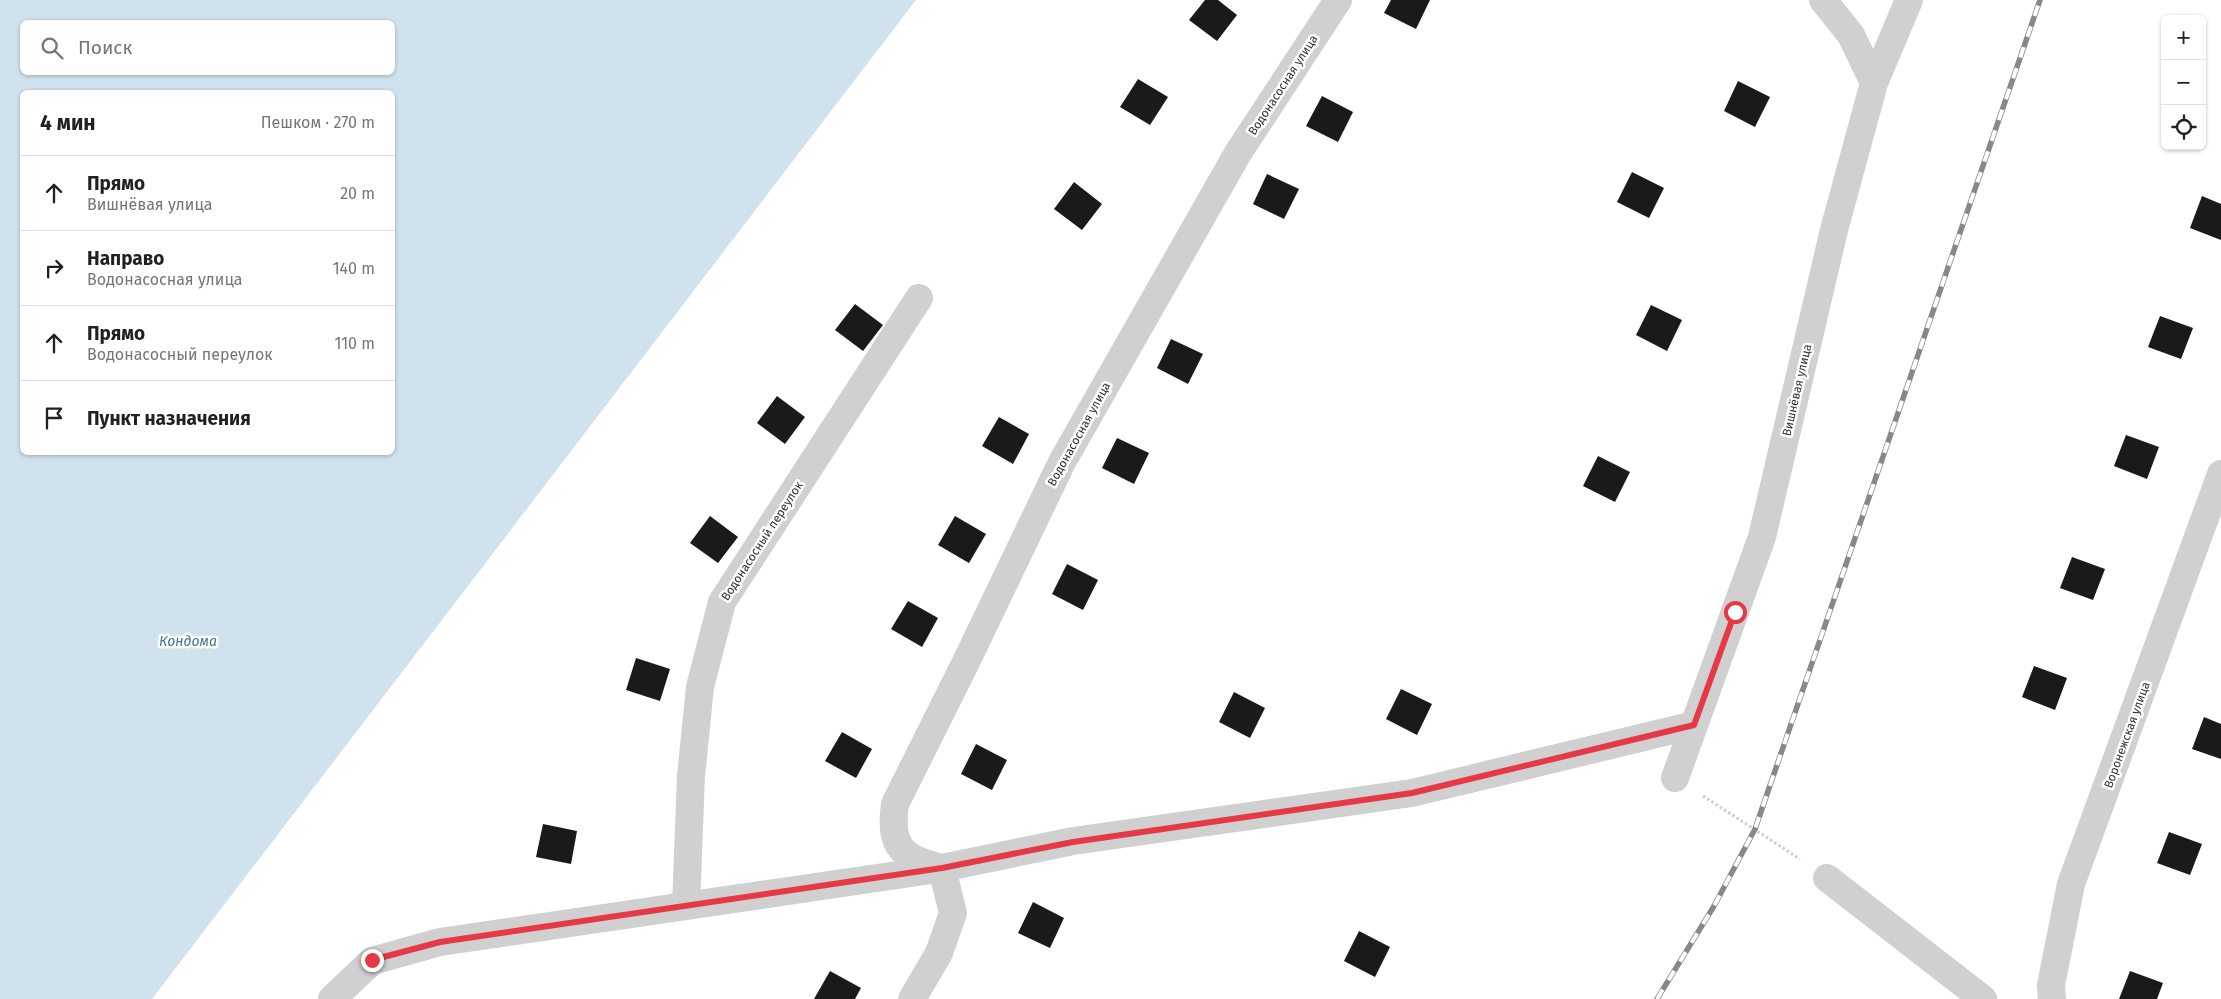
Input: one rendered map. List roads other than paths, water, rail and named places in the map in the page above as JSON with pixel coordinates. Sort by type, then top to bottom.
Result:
[{"type":"street","name":"Водонасосная улица","points":[[1338,0],[1238,153],[1062,462],[971,653],[895,804],[892,822],[896,838],[904,853],[916,862],[942,868],[1073,842],[1412,793],[1694,725]]},
{"type":"street","points":[[1823,0],[1851,35],[1874,83]]},
{"type":"street","name":"Вишнёвая улица","points":[[1675,778],[1762,537],[1834,230],[1874,83],[1910,0]]},
{"type":"street","name":"Водонасосный переулок","points":[[686,906],[691,776],[700,687],[722,602],[919,298]]},
{"type":"street","name":"Воронежская улица","points":[[2052,999],[2050,985],[2071,884],[2133,721],[2221,474]]},
{"type":"street","points":[[332,999],[372,960],[440,942],[942,868],[953,913],[939,953],[912,999]]},
{"type":"street","points":[[1827,878],[1983,999]]},
{"type":"water","name":"Кондома","points":[[0,0],[916,0],[152,999],[0,999]]},
{"type":"railway","points":[[1657,999],[1714,906],[1755,829],[2040,0]]}]
